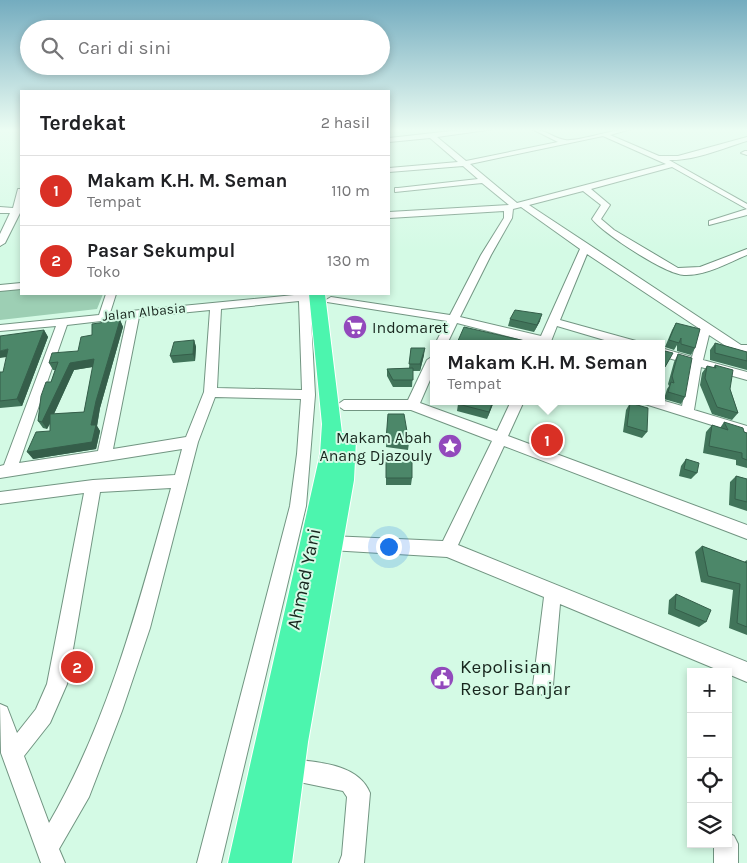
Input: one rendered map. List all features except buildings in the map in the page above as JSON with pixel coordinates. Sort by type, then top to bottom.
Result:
[{"type":"highway","name":"Ahmad Yani","points":[[247,863],[318,453],[332,424],[320,296]]},
{"type":"highway","points":[[276,862],[288,770],[342,480],[346,424],[344,404],[326,350]]},
{"type":"street","points":[[472,169],[516,207],[585,248],[739,349],[747,349]]},
{"type":"street","points":[[390,215],[516,207],[654,169]]},
{"type":"street","points":[[682,169],[747,206]]},
{"type":"street","points":[[398,190],[485,180]]},
{"type":"street","points":[[585,188],[606,205],[596,219],[612,232],[675,271],[686,274],[695,272],[747,252]]},
{"type":"street","points":[[0,243],[19,208],[18,200],[20,194]]},
{"type":"street","points":[[443,340],[486,255],[516,207]]},
{"type":"street","points":[[0,210],[19,208]]},
{"type":"street","points":[[712,223],[747,212]]},
{"type":"street","points":[[546,340],[585,248]]},
{"type":"street","points":[[0,288],[20,286]]},
{"type":"street","points":[[104,316],[111,295]]},
{"type":"street","name":"Jalan Albasia","points":[[0,328],[134,313],[320,296],[453,319],[534,340]]},
{"type":"street","points":[[50,855],[100,745],[141,628],[191,442],[210,392],[216,305]]},
{"type":"street","points":[[104,457],[134,313]]},
{"type":"street","points":[[63,321],[5,472],[191,442]]},
{"type":"street","points":[[554,322],[618,340]]},
{"type":"street","points":[[687,413],[696,362],[706,327]]},
{"type":"street","points":[[209,863],[298,506],[318,453],[309,396],[326,350]]},
{"type":"street","points":[[665,353],[747,376]]},
{"type":"street","points":[[412,405],[430,366]]},
{"type":"street","points":[[210,392],[309,396]]},
{"type":"street","points":[[344,404],[412,405],[747,532]]},
{"type":"street","points":[[448,549],[516,405]]},
{"type":"street","points":[[662,405],[747,431]]},
{"type":"street","points":[[0,498],[93,486],[180,481]]},
{"type":"street","points":[[12,753],[35,731],[55,695],[61,671],[93,486]]},
{"type":"street","points":[[330,543],[448,549],[554,591],[726,668]]},
{"type":"street","points":[[543,685],[550,604],[554,591]]},
{"type":"street","points":[[732,669],[747,672]]},
{"type":"street","points":[[0,714],[12,753],[50,855]]},
{"type":"street","points":[[288,770],[314,773],[349,782],[359,793],[354,858],[351,863]]},
{"type":"street","points":[[726,848],[726,863]]},
{"type":"green space","points":[[20,289],[20,295],[103,295],[97,309],[0,320],[0,291]]},
{"type":"place","name":"Indomaret","points":[[355,327]]},
{"type":"place","name":"Makam K.H. M. Seman","points":[[547,440]]},
{"type":"place","name":"Makam Abah Anang Djazouly","points":[[450,446]]},
{"type":"place","name":"Pasar Sekumpul","points":[[77,667]]},
{"type":"place","name":"Kepolisian Resor Banjar","points":[[442,678]]}]
